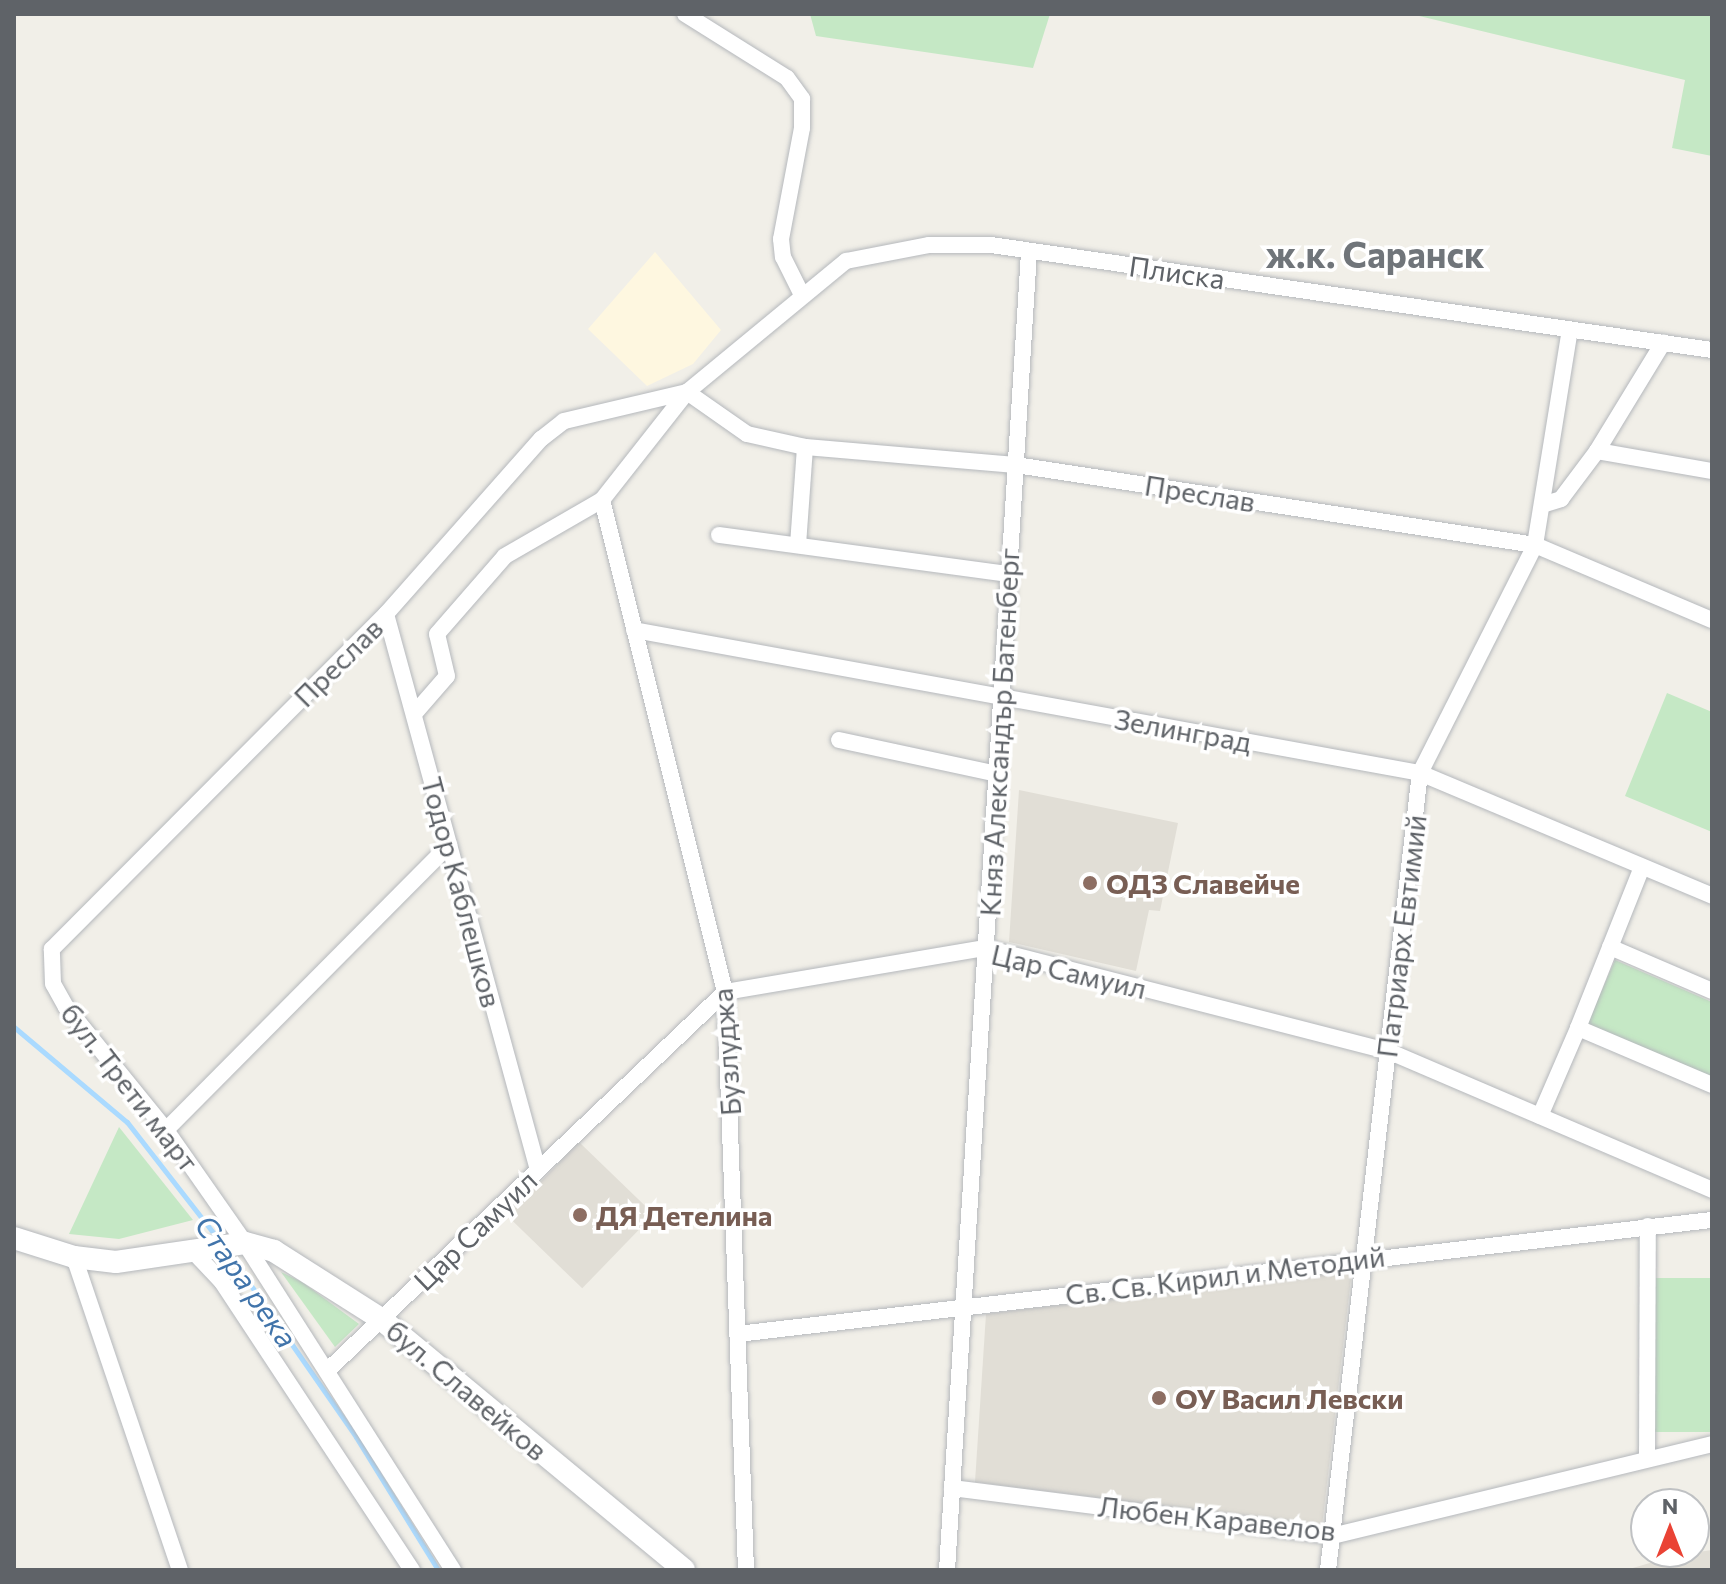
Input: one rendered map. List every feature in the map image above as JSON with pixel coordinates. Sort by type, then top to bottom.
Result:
[{"type":"street","points":[[685,14],[787,78],[802,99],[802,128],[781,239],[783,257],[802,295]]},
{"type":"street","name":"Плиска","points":[[602,500],[687,392],[802,295],[846,261],[929,245],[1029,251],[1712,350]]},
{"type":"street","name":"Княз Александър Батенберг","points":[[947,1570],[967,1306],[1029,251]]},
{"type":"street","name":"Патриарх Евтимий","points":[[1328,1570],[1420,773],[1535,545],[1545,504],[1570,330]]},
{"type":"street","points":[[1545,504],[1561,499],[1597,451],[1663,343]]},
{"type":"street","name":"Преслав","points":[[49,964],[52,949],[64,931],[386,614],[541,439],[564,421],[652,397],[687,392],[747,434],[805,447],[1016,465],[1535,545],[1712,620]]},
{"type":"street","points":[[798,545],[805,447]]},
{"type":"street","points":[[1597,451],[1712,471]]},
{"type":"street","points":[[414,714],[447,676],[437,634],[505,556],[602,500]]},
{"type":"street","name":"Бузлуджа","points":[[602,500],[725,992],[746,1570]]},
{"type":"street","points":[[719,535],[1008,574]]},
{"type":"street","name":"Тодор Каблешков","points":[[386,614],[538,1170]]},
{"type":"street","name":"Зелинград","points":[[634,630],[1420,773],[1712,896]]},
{"type":"street","points":[[839,740],[997,774]]},
{"type":"street","points":[[166,1130],[449,845]]},
{"type":"street","points":[[1540,1116],[1642,867]]},
{"type":"street","points":[[1610,947],[1712,991]]},
{"type":"street","name":"Цар Самуил","points":[[329,1369],[725,992],[986,948],[1388,1051],[1712,1190]]},
{"type":"street","name":"бул. Трети март","points":[[49,964],[66,1007],[166,1130],[219,1246],[329,1369],[453,1570]]},
{"type":"street","points":[[1578,1028],[1712,1085]]},
{"type":"street","name":"Св. Св. Кирил и Методий","points":[[738,1334],[1364,1258],[1712,1220]]},
{"type":"street","points":[[1647,1458],[1648,1226]]},
{"type":"street","points":[[14,1238],[74,1257],[116,1262],[219,1246]]},
{"type":"street","name":"бул. Трети март","points":[[219,1246],[222,1282],[409,1569]]},
{"type":"street","name":"бул. Славейков","points":[[219,1246],[274,1251],[381,1319],[684,1570]]},
{"type":"street","points":[[74,1257],[180,1570]]},
{"type":"street","name":"Любен Каравелов","points":[[952,1488],[1332,1536],[1712,1444]]},
{"type":"shaded area","points":[[655,252],[721,330],[693,364],[647,386],[588,329]]},
{"type":"shaded area","name":"ОДЗ Славейче","points":[[1019,790],[1178,823],[1160,911],[1149,910],[1136,971],[1009,942]]},
{"type":"shaded area","name":"ДЯ Детелина","points":[[579,1142],[654,1214],[582,1288],[507,1216]]},
{"type":"shaded area","name":"ОУ Васил Левски","points":[[1352,1269],[1322,1526],[975,1482],[986,1314]]},
{"type":"shaded area","points":[[1710,1550],[1712,1570],[1626,1570],[1710,1568]]},
{"type":"green space","points":[[810,14],[1050,14],[1033,68],[816,36]]},
{"type":"green space","points":[[1411,14],[1712,14],[1712,156],[1672,148],[1685,80]]},
{"type":"green space","points":[[1667,693],[1712,712],[1712,832],[1625,796]]},
{"type":"green space","points":[[1615,960],[1712,1002],[1712,1079],[1587,1024]]},
{"type":"green space","points":[[119,1127],[193,1220],[119,1239],[69,1234]]},
{"type":"green space","points":[[281,1272],[302,1282],[359,1324],[335,1347]]},
{"type":"green space","points":[[1654,1278],[1712,1278],[1712,1432],[1654,1432]]},
{"type":"waterway","name":"Стара река","points":[[14,1027],[127,1122],[218,1239]]},
{"type":"waterway","name":"Стара река","points":[[229,1254],[356,1437],[438,1570]]},
{"type":"place","name":"ОДЗ Славейче","points":[[1090,883]]},
{"type":"place","name":"ДЯ Детелина","points":[[580,1215]]},
{"type":"place","name":"ОУ Васил Левски","points":[[1159,1398]]},
{"type":"district","name":"ж.к. Саранск","points":[[1375,254]]}]
